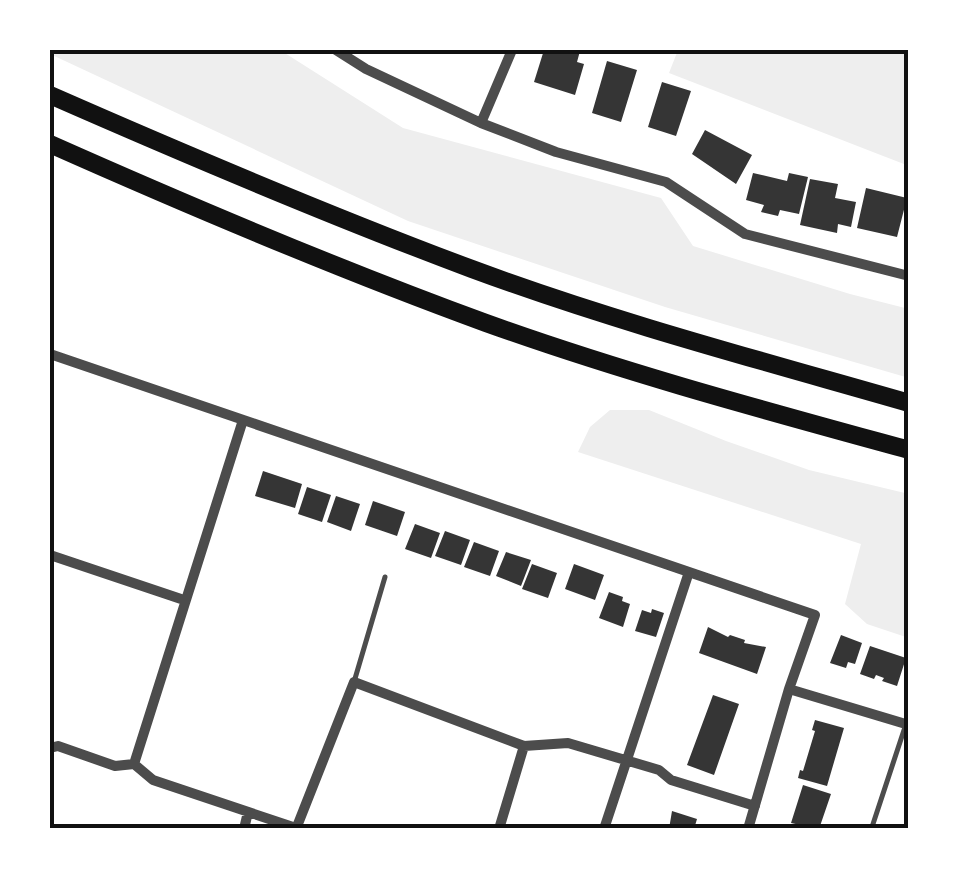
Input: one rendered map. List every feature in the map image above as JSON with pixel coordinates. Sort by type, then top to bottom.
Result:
[{"type":"highway","points":[[50,95],[262,186],[475,270],[696,342],[909,403]]},
{"type":"highway","points":[[50,144],[240,228],[489,324],[695,391],[909,450]]},
{"type":"street","points":[[336,50],[366,69],[481,124],[556,152],[666,182],[745,234],[909,276]]},
{"type":"street","points":[[481,124],[512,50]]},
{"type":"street","points":[[50,354],[815,615],[748,829]]},
{"type":"street","points":[[134,764],[243,420]]},
{"type":"street","points":[[50,554],[184,600]]},
{"type":"street","points":[[604,829],[688,572]]},
{"type":"street","points":[[50,748],[58,746],[116,766],[134,764],[153,780],[296,828],[354,682],[524,746],[568,744],[659,770],[671,780],[756,806]]},
{"type":"street","points":[[789,689],[908,725]]},
{"type":"street","points":[[499,829],[524,746]]},
{"type":"street","points":[[244,829],[248,812]]},
{"type":"lane","points":[[354,682],[384,577]]},
{"type":"lane","points":[[873,824],[908,725]]},
{"type":"shaded area","points":[[50,50],[280,50],[403,128],[661,198],[693,246],[909,309],[909,378],[665,307],[408,221],[50,54]]},
{"type":"shaded area","points":[[678,50],[909,50],[909,166],[669,73]]},
{"type":"shaded area","points":[[610,410],[649,410],[809,470],[909,494],[909,638],[867,624],[845,604],[861,544],[578,452],[590,427]]},
{"type":"building","points":[[544,50],[580,51],[577,62],[584,64],[575,95],[534,82]]},
{"type":"building","points":[[607,61],[637,70],[621,122],[592,113]]},
{"type":"building","points":[[662,82],[691,91],[676,136],[648,127]]},
{"type":"building","points":[[705,130],[752,155],[736,184],[692,154]]},
{"type":"building","points":[[753,173],[787,181],[789,173],[808,177],[799,214],[780,210],[778,216],[761,212],[764,205],[746,200]]},
{"type":"building","points":[[810,179],[838,184],[835,198],[856,202],[851,227],[838,224],[837,233],[800,225]]},
{"type":"building","points":[[866,188],[907,198],[897,237],[857,228]]},
{"type":"building","points":[[263,471],[302,484],[295,508],[255,496]]},
{"type":"building","points":[[307,487],[331,495],[322,522],[298,514]]},
{"type":"building","points":[[336,496],[360,504],[351,531],[327,522]]},
{"type":"building","points":[[373,501],[405,512],[397,536],[365,525]]},
{"type":"building","points":[[415,524],[440,533],[431,558],[405,549]]},
{"type":"building","points":[[445,531],[470,540],[461,565],[435,556]]},
{"type":"building","points":[[474,542],[499,551],[490,576],[464,567]]},
{"type":"building","points":[[506,552],[531,560],[521,586],[496,576]]},
{"type":"building","points":[[532,564],[557,573],[548,598],[522,589]]},
{"type":"building","points":[[574,564],[604,575],[595,600],[565,589]]},
{"type":"building","points":[[609,592],[630,604],[623,627],[599,618]]},
{"type":"building","points":[[652,609],[664,613],[656,637],[635,631],[642,610],[651,613]]},
{"type":"building","points":[[708,627],[745,640],[744,643],[766,647],[757,674],[699,653]]},
{"type":"building","points":[[841,635],[862,643],[855,664],[848,662],[846,668],[830,663]]},
{"type":"building","points":[[870,646],[906,658],[897,686],[876,675],[874,679],[860,674]]},
{"type":"building","points":[[713,695],[739,704],[714,775],[687,765]]},
{"type":"building","points":[[815,720],[844,728],[827,786],[798,778],[815,731]]},
{"type":"building","points":[[803,785],[831,794],[819,829],[791,823]]},
{"type":"building","points":[[672,811],[697,819],[694,829],[669,829]]}]
